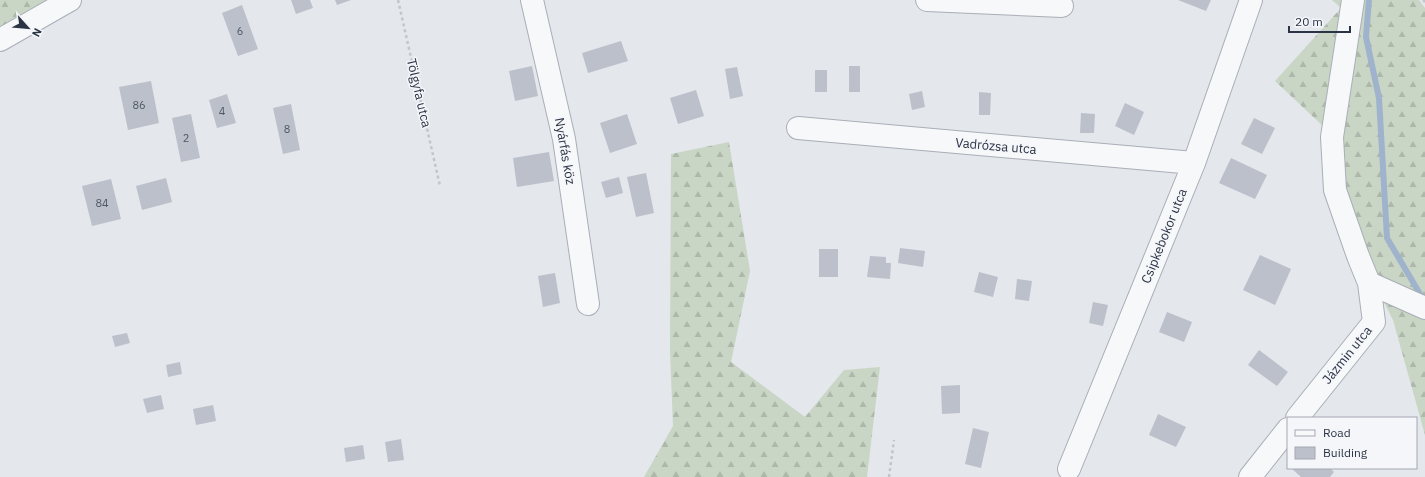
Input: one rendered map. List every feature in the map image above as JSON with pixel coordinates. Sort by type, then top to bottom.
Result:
[{"type":"street","points":[[0,40],[70,0]]},
{"type":"street","name":"Nyárfás köz","points":[[532,0],[564,139],[588,304]]},
{"type":"street","points":[[928,0],[1062,6]]},
{"type":"street","name":"Csipkebokor utca","points":[[1069,469],[1194,163],[1251,0]]},
{"type":"street","name":"Jázmin utca","points":[[1298,417],[1374,322],[1369,284],[1335,190],[1332,136],[1353,0]]},
{"type":"street","name":"Vadrózsa utca","points":[[798,128],[1194,163]]},
{"type":"street","points":[[1369,284],[1425,308]]},
{"type":"street","points":[[1250,477],[1287,430]]},
{"type":"path","name":"Tölgyfa utca","points":[[398,0],[440,186]]},
{"type":"path","points":[[889,477],[894,440]]},
{"type":"green space","points":[[0,0],[67,0],[0,38]]},
{"type":"green space","points":[[1332,0],[1419,0],[1425,8],[1425,435],[1393,320],[1336,208],[1327,130],[1275,81],[1341,8]]},
{"type":"green space","points":[[729,142],[750,271],[731,362],[805,417],[844,370],[880,367],[867,477],[644,477],[673,426],[670,351],[671,154]]},
{"type":"building","points":[[291,0],[310,0],[313,8],[296,14]]},
{"type":"building","points":[[335,0],[351,0],[337,5]]},
{"type":"building","points":[[1178,0],[1211,0],[1206,11]]},
{"type":"building","points":[[242,5],[258,49],[238,56],[222,13]]},
{"type":"building","points":[[621,41],[628,61],[588,73],[582,53]]},
{"type":"building","points":[[532,66],[538,96],[515,101],[509,71]]},
{"type":"building","points":[[849,66],[860,66],[860,92],[849,92]]},
{"type":"building","points":[[737,67],[743,96],[730,99],[725,69]]},
{"type":"building","points":[[815,70],[827,70],[827,92],[815,92]]},
{"type":"building","points":[[151,81],[159,123],[128,130],[119,87]]},
{"type":"building","points":[[696,90],[704,116],[678,124],[670,98]]},
{"type":"building","points":[[922,91],[925,107],[912,110],[909,94]]},
{"type":"building","points":[[979,92],[991,93],[990,115],[979,115]]},
{"type":"building","points":[[227,94],[236,123],[217,128],[209,100]]},
{"type":"building","points":[[1125,103],[1144,112],[1134,135],[1115,126]]},
{"type":"building","points":[[291,104],[300,150],[283,154],[273,108]]},
{"type":"building","points":[[1081,113],[1095,114],[1094,133],[1080,133]]},
{"type":"building","points":[[191,114],[200,158],[181,162],[172,118]]},
{"type":"building","points":[[627,114],[637,144],[610,153],[600,123]]},
{"type":"building","points":[[1254,118],[1275,128],[1262,154],[1241,144]]},
{"type":"building","points":[[549,152],[554,181],[517,187],[513,158]]},
{"type":"building","points":[[1231,158],[1267,175],[1255,199],[1219,183]]},
{"type":"building","points":[[646,173],[654,213],[636,217],[627,177]]},
{"type":"building","points":[[619,177],[623,193],[606,198],[601,182]]},
{"type":"building","points":[[166,178],[172,202],[142,210],[136,186]]},
{"type":"building","points":[[111,179],[121,219],[92,226],[82,186]]},
{"type":"building","points":[[900,248],[925,251],[923,267],[898,263]]},
{"type":"building","points":[[819,249],[838,249],[838,277],[819,277]]},
{"type":"building","points":[[1260,255],[1291,269],[1275,305],[1243,290]]},
{"type":"building","points":[[870,256],[886,257],[886,263],[891,263],[890,279],[867,277]]},
{"type":"building","points":[[979,272],[998,277],[993,297],[974,292]]},
{"type":"building","points":[[555,273],[560,303],[543,307],[538,276]]},
{"type":"building","points":[[1017,279],[1032,281],[1029,301],[1015,299]]},
{"type":"building","points":[[1093,302],[1108,305],[1103,326],[1089,323]]},
{"type":"building","points":[[1167,312],[1192,322],[1184,342],[1159,332]]},
{"type":"building","points":[[127,333],[130,343],[115,347],[112,336]]},
{"type":"building","points":[[1259,350],[1288,372],[1277,386],[1248,365]]},
{"type":"building","points":[[180,362],[182,374],[168,377],[166,365]]},
{"type":"building","points":[[960,385],[960,413],[942,414],[941,386]]},
{"type":"building","points":[[161,395],[164,409],[147,413],[143,399]]},
{"type":"building","points":[[213,405],[216,421],[196,425],[193,409]]},
{"type":"building","points":[[1158,414],[1186,427],[1176,447],[1149,435]]},
{"type":"building","points":[[973,428],[989,432],[981,468],[965,464]]},
{"type":"building","points":[[401,439],[404,460],[388,462],[385,442]]},
{"type":"building","points":[[363,445],[365,459],[346,462],[344,448]]},
{"type":"building","points":[[1292,469],[1331,469],[1334,472],[1330,477],[1301,477]]},
{"type":"waterway","points":[[1369,0],[1366,37],[1379,98],[1387,238],[1423,299]]}]
